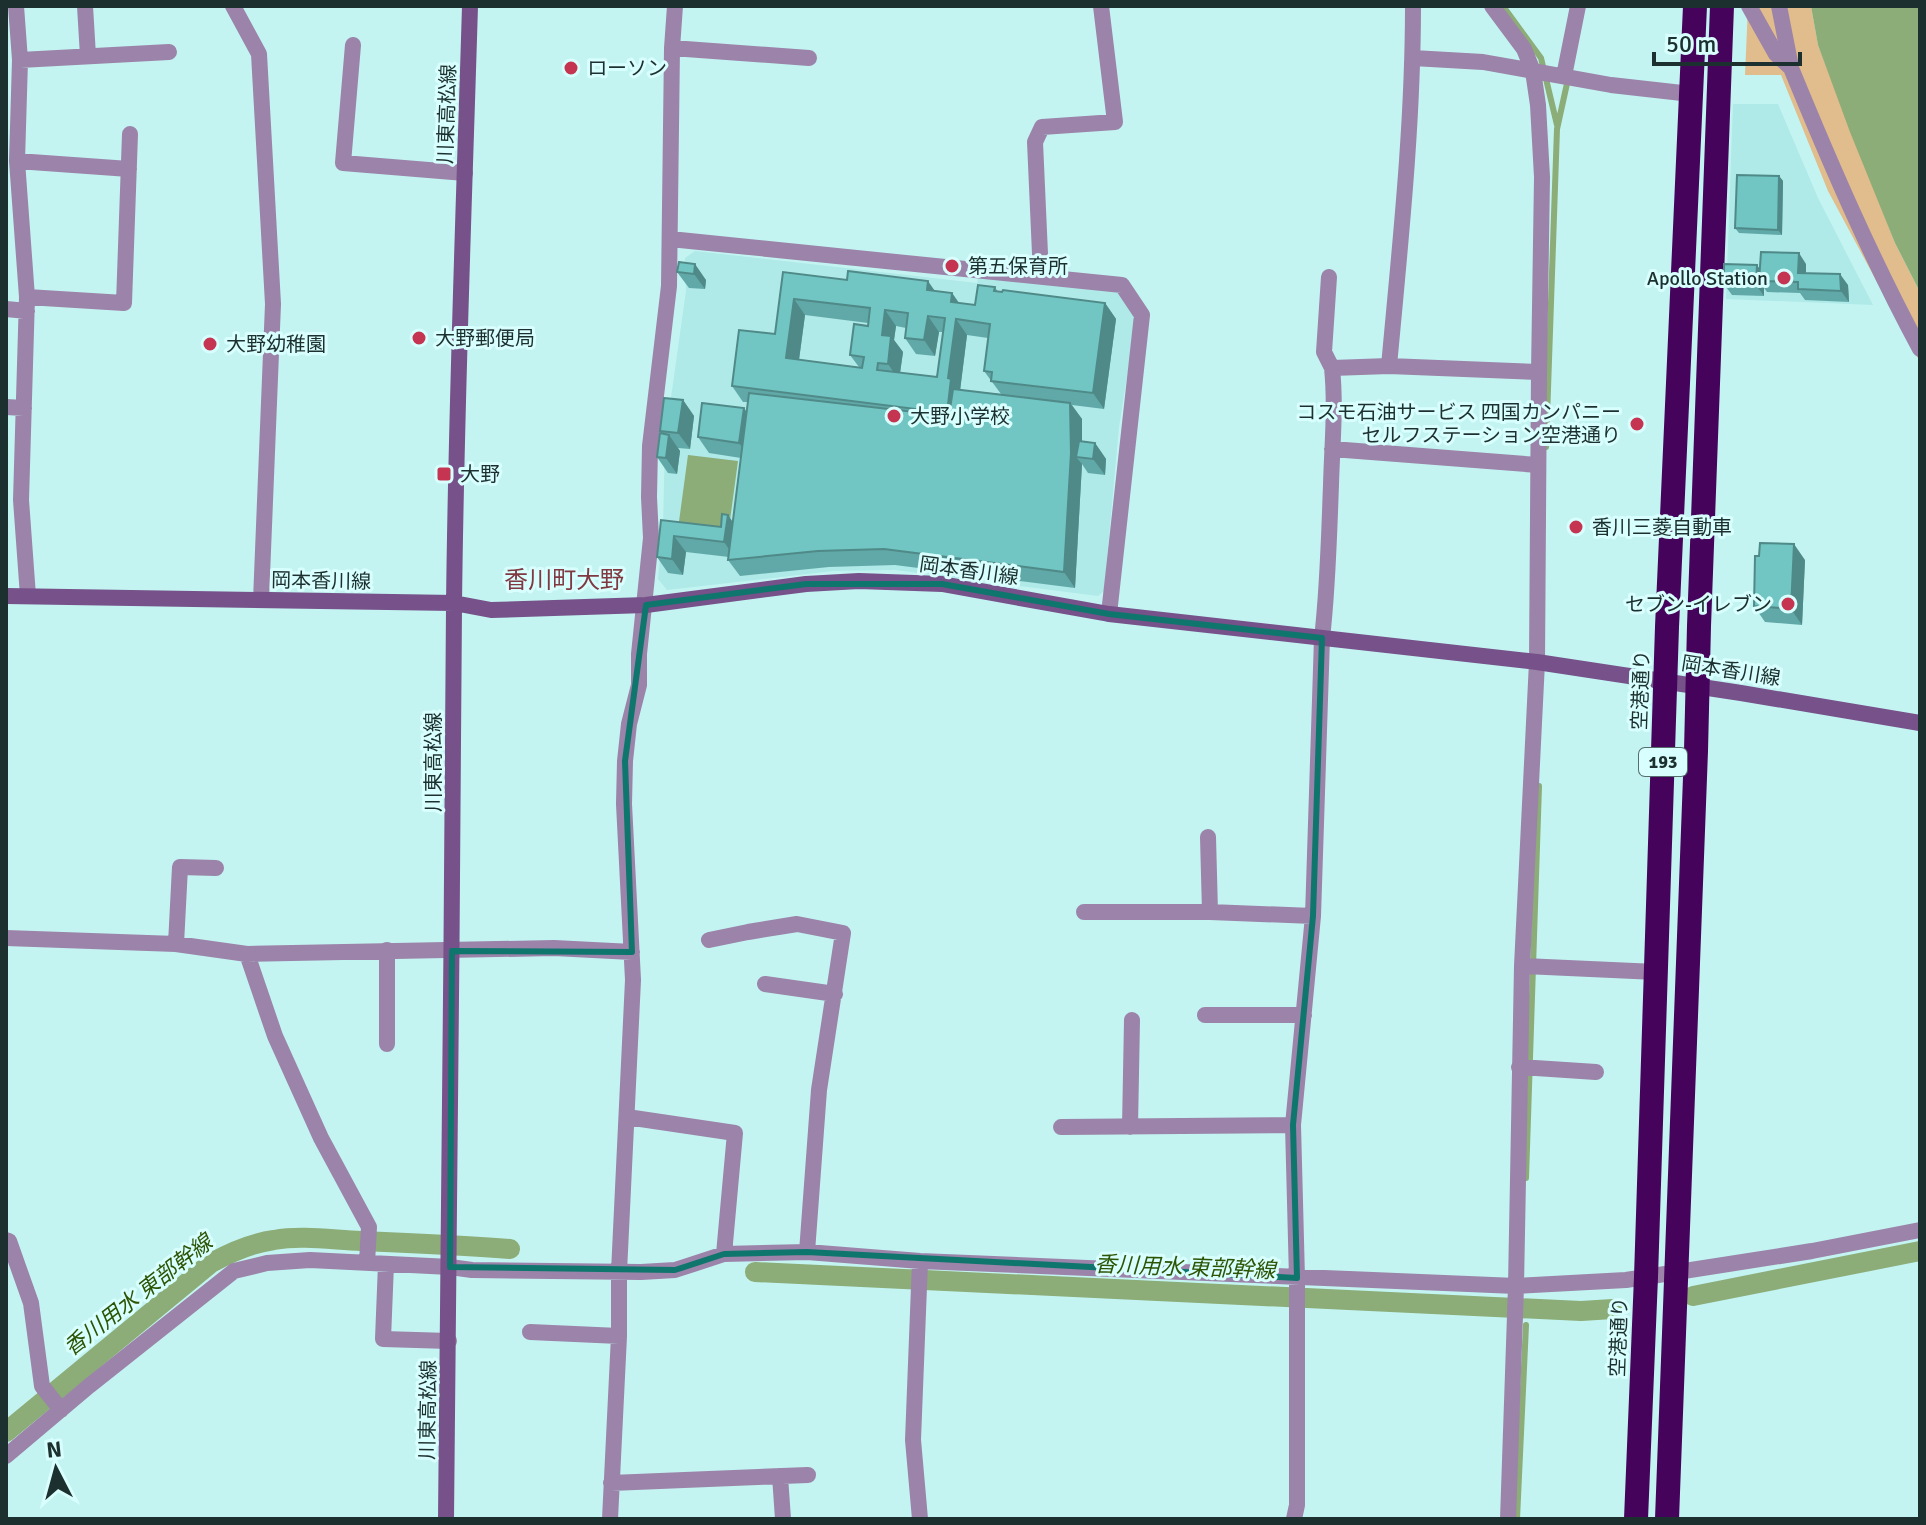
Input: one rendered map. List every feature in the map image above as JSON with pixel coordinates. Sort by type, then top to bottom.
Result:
[{"type":"highway","name":"空港通り","points":[[1636,1519],[1665,681],[1695,6]]},
{"type":"highway","name":"193","points":[[1667,1519],[1722,6]]},
{"type":"main road","name":"川東高松線","points":[[446,1519],[454,603],[470,6]]},
{"type":"main road","name":"岡本香川線","points":[[6,596],[454,603],[491,610],[646,605],[806,584],[859,581],[942,584],[1109,614],[1537,662],[1920,723]]},
{"type":"street","points":[[16,6],[20,60],[17,161],[27,304],[21,500],[28,596]]},
{"type":"street","points":[[85,6],[88,56]]},
{"type":"street","points":[[233,6],[259,54],[273,304],[261,600]]},
{"type":"street","points":[[610,1519],[633,980],[624,804],[625,761],[629,724],[639,685],[639,654],[651,538],[650,446],[669,286],[675,6]]},
{"type":"street","points":[[1041,276],[1035,142],[1042,127],[1115,122],[1101,6]]},
{"type":"street","points":[[1389,366],[1404,196],[1413,58],[1413,6]]},
{"type":"street","points":[[1492,6],[1524,49],[1533,71],[1542,177],[1537,662],[1523,966],[1508,1519]]},
{"type":"street","points":[[1564,76],[1578,6]]},
{"type":"street","points":[[1749,6],[1776,54],[1791,68]]},
{"type":"street","points":[[1779,6],[1791,68],[1842,191],[1920,349]]},
{"type":"street","points":[[353,45],[343,163],[465,173]]},
{"type":"street","points":[[672,48],[809,58]]},
{"type":"street","points":[[20,60],[169,52]]},
{"type":"street","points":[[1413,58],[1483,62],[1652,91],[1691,94]]},
{"type":"street","points":[[6,309],[27,304],[124,303],[130,134]]},
{"type":"street","points":[[17,161],[129,169]]},
{"type":"street","points":[[670,239],[1122,285],[1142,315],[1109,614]]},
{"type":"street","points":[[1294,1519],[1297,1505],[1297,1278],[1293,1125],[1313,916],[1334,385],[1332,368],[1324,352],[1329,277]]},
{"type":"street","points":[[1332,368],[1389,366],[1539,372]]},
{"type":"street","points":[[6,407],[24,408]]},
{"type":"street","points":[[1332,449],[1538,465]]},
{"type":"street","points":[[1208,837],[1210,912]]},
{"type":"street","points":[[176,944],[180,867],[216,868]]},
{"type":"street","points":[[1084,912],[1313,916]]},
{"type":"street","points":[[709,940],[797,924],[843,933],[819,1090],[807,1252]]},
{"type":"street","points":[[6,938],[176,944],[247,954],[554,948],[632,952]]},
{"type":"street","points":[[387,950],[387,1044]]},
{"type":"street","points":[[247,954],[275,1036],[301,1095],[369,1227],[368,1262]]},
{"type":"street","points":[[1523,966],[1656,972]]},
{"type":"street","points":[[765,984],[835,994]]},
{"type":"street","points":[[1205,1015],[1304,1015]]},
{"type":"street","points":[[1130,1127],[1132,1020]]},
{"type":"street","points":[[1520,1068],[1596,1072]]},
{"type":"street","points":[[627,1117],[735,1133],[724,1254]]},
{"type":"street","points":[[1061,1127],[1293,1125]]},
{"type":"street","points":[[6,1456],[234,1271],[267,1263],[310,1260],[472,1270],[619,1272],[675,1270],[724,1254],[807,1252],[920,1261],[1516,1286],[1626,1280],[1812,1251],[1920,1230]]},
{"type":"street","points":[[6,1240],[9,1241],[31,1303],[42,1386],[61,1409]]},
{"type":"street","points":[[920,1261],[913,1440],[920,1519]]},
{"type":"street","points":[[386,1264],[383,1339],[449,1341]]},
{"type":"street","points":[[530,1332],[619,1336]]},
{"type":"street","points":[[611,1483],[808,1475]]},
{"type":"street","points":[[780,1476],[783,1519]]},
{"type":"highlighted area","points":[[806,584],[942,584],[1109,614],[1322,638],[1313,916],[1293,1125],[1297,1278],[807,1252],[724,1254],[675,1270],[450,1267],[452,951],[632,952],[625,761],[646,605]]},
{"type":"shaded area","points":[[1748,6],[1811,6],[1818,45],[1895,243],[1920,292],[1920,362],[1828,191],[1781,75],[1745,75]]},
{"type":"shaded area","points":[[1811,6],[1920,6],[1920,292],[1895,243],[1850,132],[1818,45]]},
{"type":"shaded area","points":[[1733,104],[1778,104],[1818,198],[1873,305],[1726,299]]},
{"type":"shaded area","name":"大野小学校","points":[[695,251],[977,283],[979,276],[1118,290],[1136,319],[1119,427],[1104,591],[1098,596],[895,570],[833,571],[667,590],[658,579],[663,528],[665,440],[686,291],[685,258]]},
{"type":"shaded area","points":[[688,455],[738,461],[728,535],[678,529]]},
{"type":"building","points":[[1737,175],[1779,176],[1778,230],[1735,228]]},
{"type":"building","points":[[1761,252],[1799,253],[1798,273],[1840,274],[1841,291],[1798,289],[1798,282],[1759,281]]},
{"type":"building","points":[[679,262],[695,264],[694,274],[677,272]]},
{"type":"building","points":[[1724,264],[1757,265],[1756,285],[1724,284]]},
{"type":"building","points":[[848,271],[928,281],[927,290],[952,293],[951,302],[975,305],[978,285],[995,287],[994,291],[1105,303],[1093,393],[991,381],[992,372],[984,371],[990,324],[956,319],[947,413],[732,386],[739,330],[775,334],[783,272],[847,280]],"holes":[[[794,299],[870,308],[868,326],[854,324],[850,355],[864,357],[862,368],[786,358]],[[885,310],[908,313],[905,338],[924,340],[928,316],[945,318],[937,377],[877,370],[878,363],[888,364],[891,336],[882,335]]]},
{"type":"building","points":[[953,389],[1070,403],[1071,453],[1064,572],[884,549],[818,551],[728,560],[749,393],[949,416]]},
{"type":"building","points":[[664,398],[683,400],[678,433],[660,431]]},
{"type":"building","points":[[702,403],[744,408],[739,443],[698,437]]},
{"type":"building","points":[[660,433],[669,435],[666,458],[657,457]]},
{"type":"building","points":[[1079,441],[1095,443],[1093,459],[1076,457]]},
{"type":"building","points":[[722,514],[728,515],[724,542],[674,536],[672,559],[657,557],[661,520],[721,527]]},
{"type":"building","points":[[1760,543],[1794,544],[1791,609],[1754,606],[1755,556],[1759,556]]},
{"type":"waterway","points":[[1503,6],[1541,58],[1557,125]]},
{"type":"waterway","points":[[1546,447],[1557,129],[1568,79]]},
{"type":"waterway","points":[[1526,1178],[1539,786]]},
{"type":"waterway","name":"香川用水 東部幹線","points":[[6,1432],[211,1263],[241,1248],[274,1240],[306,1238],[510,1249]]},
{"type":"waterway","name":"香川用水 東部幹線","points":[[1693,1296],[1920,1251]]},
{"type":"waterway","name":"香川用水 東部幹線","points":[[755,1272],[1581,1311],[1613,1309]]},
{"type":"waterway","points":[[1517,1519],[1526,1325]]},
{"type":"place","name":"ローソン","points":[[571,68]]},
{"type":"place","name":"第五保育所","points":[[952,266]]},
{"type":"place","name":"Apollo Station","points":[[1784,278]]},
{"type":"place","name":"大野郵便局","points":[[419,338]]},
{"type":"place","name":"大野幼稚園","points":[[210,344]]},
{"type":"place","name":"大野小学校","points":[[894,416]]},
{"type":"place","name":"コスモ石油サービス 四国カンパニー セルフステーション空港通り","points":[[1637,424]]},
{"type":"place","name":"大野","points":[[444,474]]},
{"type":"place","name":"香川三菱自動車","points":[[1576,527]]},
{"type":"place","name":"セブン-イレブン","points":[[1788,604]]},
{"type":"district","name":"香川町大野","points":[[564,580]]}]
